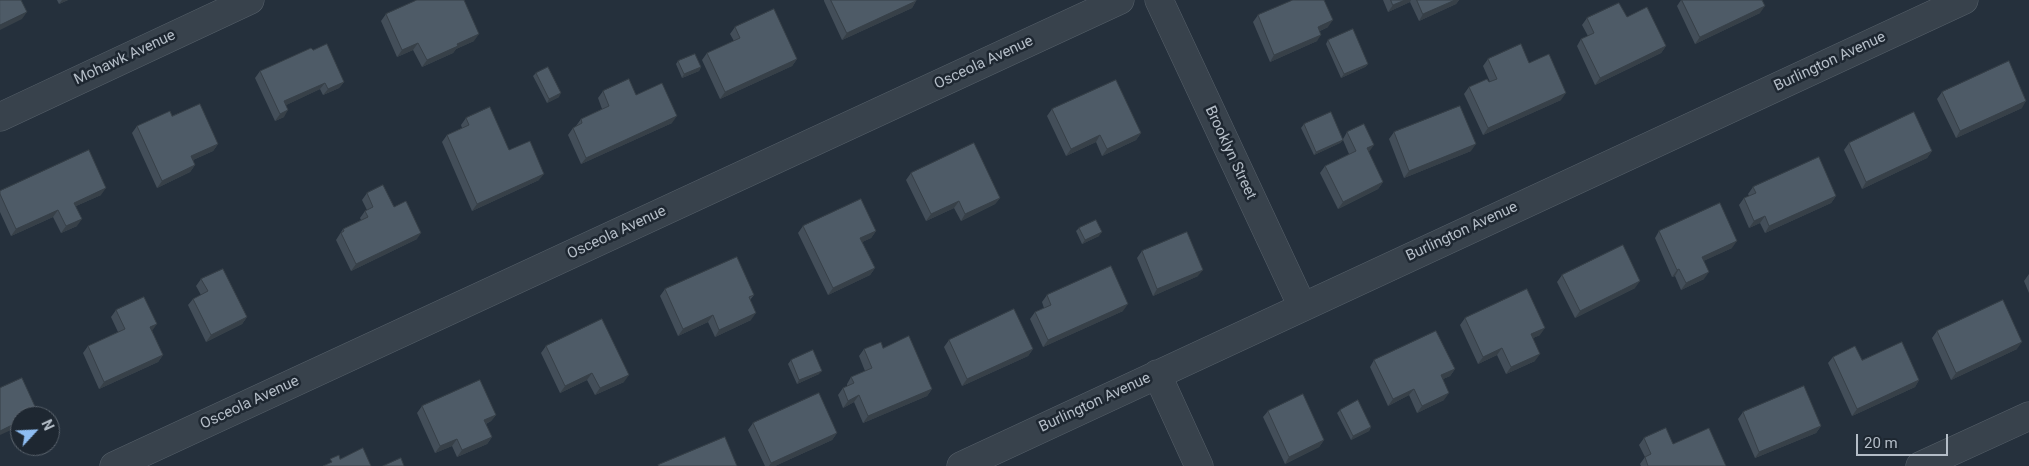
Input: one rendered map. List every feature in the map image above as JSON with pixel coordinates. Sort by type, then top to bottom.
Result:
[{"type":"street","name":"Mohawk Avenue","points":[[0,117],[250,0]]},
{"type":"street","name":"Osceola Avenue","points":[[114,466],[1120,0]]},
{"type":"street","name":"Brooklyn Street","points":[[1159,0],[1302,306]]},
{"type":"street","name":"Burlington Avenue","points":[[961,466],[1964,0]]},
{"type":"street","points":[[1157,374],[1200,466]]},
{"type":"street","points":[[1920,466],[2029,416]]},
{"type":"building","points":[[0,0],[21,0],[27,12],[0,25]]},
{"type":"building","points":[[417,0],[464,0],[479,34],[427,60],[418,43],[402,50],[386,14]]},
{"type":"building","points":[[831,0],[916,0],[916,1],[847,33]]},
{"type":"building","points":[[1293,0],[1324,0],[1333,20],[1318,27],[1321,35],[1274,55],[1258,15]]},
{"type":"building","points":[[1391,0],[1405,0],[1393,5]]},
{"type":"building","points":[[1417,0],[1455,0],[1423,14]]},
{"type":"building","points":[[1682,0],[1762,0],[1765,6],[1700,37]]},
{"type":"building","points":[[1619,3],[1627,17],[1647,7],[1666,46],[1600,78],[1581,39],[1594,33],[1587,18]]},
{"type":"building","points":[[774,9],[797,59],[725,92],[707,53],[740,38],[735,27]]},
{"type":"building","points":[[1353,29],[1368,64],[1344,74],[1328,40]]},
{"type":"building","points":[[327,44],[344,82],[328,89],[325,83],[284,101],[288,110],[280,114],[260,71],[311,48],[313,50]]},
{"type":"building","points":[[1521,44],[1529,63],[1549,54],[1566,93],[1488,128],[1469,87],[1487,79],[1489,82],[1497,79],[1488,59]]},
{"type":"building","points":[[695,54],[701,67],[684,74],[678,61]]},
{"type":"building","points":[[2009,61],[2026,101],[1960,131],[1942,92]]},
{"type":"building","points":[[548,67],[561,93],[549,99],[536,73]]},
{"type":"building","points":[[629,79],[636,95],[662,83],[677,116],[586,158],[573,128],[582,123],[581,119],[609,106],[603,91]]},
{"type":"building","points":[[1116,80],[1141,133],[1107,149],[1100,135],[1071,149],[1052,109]]},
{"type":"building","points":[[200,104],[218,144],[191,156],[195,165],[162,181],[137,126],[170,111],[172,116]]},
{"type":"building","points":[[1460,106],[1476,144],[1409,171],[1394,132]]},
{"type":"building","points":[[490,107],[509,150],[530,141],[544,174],[477,204],[447,135],[469,125],[466,118]]},
{"type":"building","points":[[1331,112],[1343,140],[1316,152],[1304,124]]},
{"type":"building","points":[[1914,112],[1932,151],[1866,182],[1849,143]]},
{"type":"building","points":[[1364,124],[1374,145],[1367,148],[1383,182],[1343,202],[1325,166],[1356,151],[1347,132]]},
{"type":"building","points":[[974,143],[1000,198],[965,214],[959,201],[931,214],[911,173]]},
{"type":"building","points":[[89,150],[106,188],[74,203],[82,219],[66,226],[58,210],[16,229],[0,191]]},
{"type":"building","points":[[1819,157],[1836,196],[1769,226],[1765,216],[1754,221],[1744,198],[1756,193],[1753,187]]},
{"type":"building","points":[[383,185],[394,207],[406,201],[421,233],[356,264],[341,233],[344,231],[343,229],[368,217],[365,211],[373,207],[367,193]]},
{"type":"building","points":[[861,199],[876,231],[860,238],[875,268],[833,288],[803,226]]},
{"type":"building","points":[[1720,203],[1737,241],[1702,257],[1709,272],[1686,283],[1679,269],[1677,270],[1659,231]]},
{"type":"building","points":[[1096,220],[1102,232],[1085,240],[1079,228]]},
{"type":"building","points":[[1187,232],[1203,270],[1157,289],[1142,251]]},
{"type":"building","points":[[1623,245],[1640,281],[1580,311],[1562,275]]},
{"type":"building","points":[[737,257],[754,295],[749,297],[756,313],[719,330],[713,315],[683,329],[665,289]]},
{"type":"building","points":[[1111,266],[1128,304],[1048,340],[1035,312],[1051,305],[1047,295]]},
{"type":"building","points":[[223,269],[247,317],[211,335],[193,299],[208,291],[201,279]]},
{"type":"building","points":[[1527,289],[1545,328],[1531,334],[1540,354],[1511,367],[1502,348],[1483,357],[1465,318]]},
{"type":"building","points":[[144,297],[157,324],[150,327],[163,355],[104,382],[88,346],[125,329],[116,310]]},
{"type":"building","points":[[2003,300],[2022,342],[1956,373],[1937,331]]},
{"type":"building","points":[[1014,309],[1033,349],[967,379],[949,340]]},
{"type":"building","points":[[602,319],[629,375],[600,388],[592,373],[565,386],[546,346]]},
{"type":"building","points":[[1436,331],[1455,369],[1441,375],[1449,393],[1422,406],[1414,389],[1393,399],[1374,360]]},
{"type":"building","points":[[909,336],[932,389],[868,416],[859,395],[848,401],[843,388],[854,383],[851,377],[872,368],[864,349],[881,342],[883,348]]},
{"type":"building","points":[[1902,342],[1919,380],[1857,409],[1833,357],[1855,346],[1862,360]]},
{"type":"building","points":[[813,350],[822,371],[799,380],[791,360]]},
{"type":"building","points":[[22,378],[35,406],[10,406],[10,426],[0,431],[0,388]]},
{"type":"building","points":[[480,380],[496,415],[484,420],[492,437],[462,450],[457,439],[440,446],[422,406]]},
{"type":"building","points":[[1804,386],[1821,426],[1759,452],[1743,412]]},
{"type":"building","points":[[819,393],[837,433],[771,463],[753,423]]},
{"type":"building","points":[[1303,394],[1324,440],[1289,457],[1268,411]]},
{"type":"building","points":[[1358,400],[1371,427],[1353,436],[1340,410]]},
{"type":"building","points":[[1666,428],[1673,444],[1709,428],[1726,466],[1648,466],[1645,457],[1651,454],[1644,438]]},
{"type":"building","points":[[725,437],[737,466],[658,465]]},
{"type":"building","points":[[363,448],[371,466],[323,466],[332,462],[330,459],[339,455],[340,459]]},
{"type":"building","points":[[401,458],[404,466],[383,466]]}]
